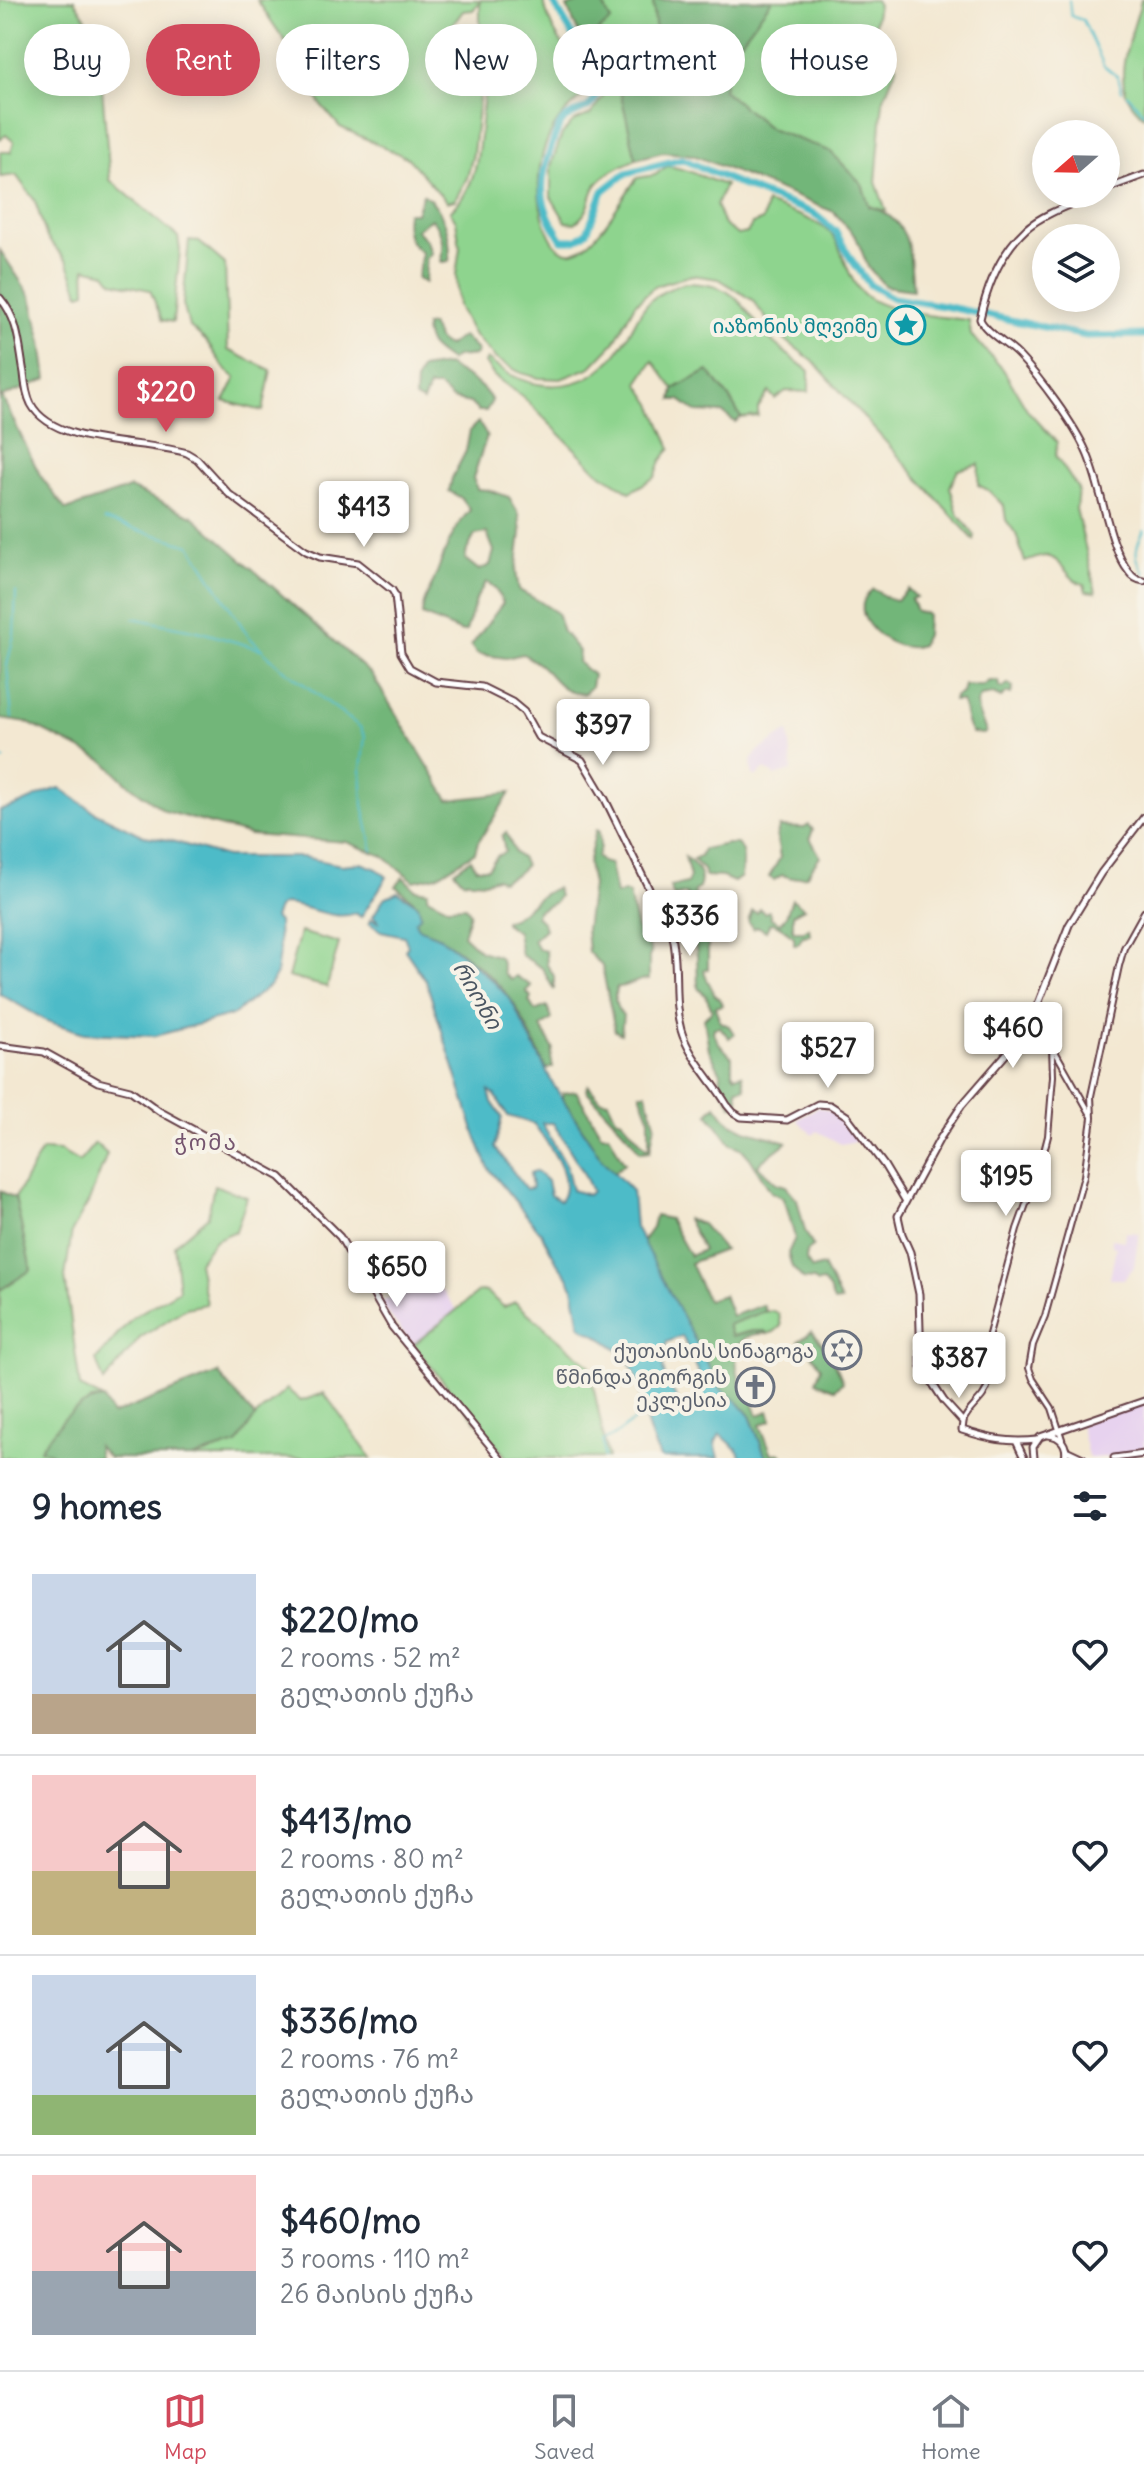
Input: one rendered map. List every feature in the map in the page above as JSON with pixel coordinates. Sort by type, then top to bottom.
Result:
[{"type":"main road","points":[[1120,184],[1144,175]]},
{"type":"main road","points":[[1067,208],[1026,229],[992,279],[980,319],[982,325],[1030,368],[1079,437],[1094,470],[1122,560],[1131,575],[1144,581]]},
{"type":"main road","points":[[0,298],[16,325],[27,395],[45,419],[70,431],[187,453],[197,459],[229,494],[306,551],[320,557],[353,561],[389,586],[395,595],[401,653],[410,668],[436,682],[482,687],[512,702],[524,712],[538,737],[582,760],[605,799],[672,936],[681,1030],[727,1105],[741,1117],[787,1120],[818,1104],[840,1111],[884,1165],[905,1200]]},
{"type":"main road","points":[[1144,817],[1101,873],[1069,925],[1034,1014],[1014,1045],[962,1105],[898,1216],[919,1294],[921,1366],[944,1401],[963,1422],[962,1430],[993,1440],[1017,1443],[1037,1440],[1144,1401]]},
{"type":"main road","points":[[0,1046],[44,1052],[82,1075],[130,1090],[159,1111],[280,1177],[340,1237],[392,1327],[500,1458]]},
{"type":"main road","points":[[1047,1435],[1063,1442],[1065,1458]]},
{"type":"main road","points":[[1033,1457],[1037,1440]]},
{"type":"main road","points":[[1017,1443],[1033,1457]]},
{"type":"main road","points":[[1017,1443],[1024,1458]]},
{"type":"main road","points":[[1066,1450],[1083,1458]]},
{"type":"main road","points":[[1114,1458],[1144,1454]]},
{"type":"street","points":[[1063,1442],[1052,1408],[1029,1368],[1033,1345],[1045,1316],[1077,1209],[1092,1118],[1091,1096],[1119,966],[1124,948],[1144,912]]},
{"type":"street","points":[[1034,1014],[1092,1118]]},
{"type":"street","points":[[963,1422],[988,1385],[985,1352],[988,1338],[1018,1226],[1048,1136],[1052,1046]]},
{"type":"shaded area","points":[[787,732],[792,771],[775,776],[765,769],[755,777],[751,761],[758,751]]},
{"type":"shaded area","points":[[818,1107],[835,1113],[857,1141],[841,1144],[817,1131],[813,1135],[797,1120]]},
{"type":"shaded area","points":[[1125,1232],[1139,1233],[1134,1267],[1124,1279],[1110,1279],[1116,1247],[1112,1246],[1112,1239],[1124,1241]]},
{"type":"shaded area","points":[[426,1279],[443,1291],[457,1310],[413,1345],[380,1303]]},
{"type":"shaded area","points":[[1144,1401],[1144,1453],[1088,1456],[1080,1424]]},
{"type":"green space","points":[[0,0],[74,0],[89,24],[24,24],[24,96],[103,96],[110,180],[178,237],[180,250],[173,322],[162,320],[150,290],[113,282],[106,273],[85,268],[86,292],[80,294],[67,261],[47,238],[35,201],[16,175],[0,177],[0,152],[11,152],[14,142],[6,135],[0,139]]},
{"type":"green space","points":[[257,0],[543,0],[553,28],[553,96],[581,96],[554,128],[547,141],[540,169],[542,212],[557,246],[569,252],[581,249],[607,222],[637,178],[655,175],[667,166],[675,167],[725,185],[716,205],[724,225],[738,235],[747,233],[752,224],[763,220],[766,203],[812,221],[828,231],[837,243],[855,283],[875,302],[916,313],[969,320],[971,335],[1003,369],[1028,411],[1057,442],[1056,456],[1078,489],[1076,509],[1096,592],[1086,591],[1084,584],[1073,579],[1052,558],[1044,556],[1025,562],[1016,534],[1006,520],[1004,506],[978,485],[979,464],[958,470],[950,487],[958,514],[975,536],[974,540],[814,362],[779,335],[752,300],[719,279],[692,275],[655,286],[635,304],[614,343],[591,367],[561,379],[521,373],[496,359],[473,334],[458,307],[456,275],[460,247],[456,221],[450,211],[468,188],[477,162],[484,96],[537,96],[537,24],[480,24],[480,2],[473,10],[463,11],[453,24],[425,24],[425,96],[479,96],[467,178],[455,200],[447,202],[408,158],[340,127],[316,96],[409,96],[409,24],[276,24],[276,28]]},
{"type":"green space","points":[[586,0],[601,0],[611,21],[607,24],[575,24],[567,7]]},
{"type":"green space","points":[[601,0],[653,0],[655,24],[607,24],[611,21]]},
{"type":"green space","points":[[653,0],[772,0],[745,36],[745,24],[655,24]]},
{"type":"green space","points":[[772,0],[875,0],[878,5],[875,24],[761,24],[761,96],[885,96],[876,182],[886,211],[869,206],[862,184],[830,151],[770,129],[729,96],[745,96],[745,36]]},
{"type":"green space","points":[[1141,0],[1144,0],[1144,116],[1125,91],[1123,77],[1127,46]]},
{"type":"green space","points":[[603,96],[621,96],[636,159],[601,180],[581,217],[575,223],[566,222],[551,197],[551,166],[562,134],[574,121],[591,114]]},
{"type":"green space","points":[[621,96],[730,96],[770,129],[830,151],[862,184],[869,206],[883,212],[901,228],[909,250],[913,290],[885,286],[868,267],[856,237],[834,212],[693,155],[663,152],[636,159]]},
{"type":"green space","points":[[423,194],[441,215],[448,233],[450,252],[449,261],[441,262],[442,239],[431,219],[416,230],[427,241],[431,253],[426,259],[425,283],[417,279],[422,252],[410,240],[406,225],[407,213],[416,213]]},
{"type":"green space","points":[[189,240],[198,241],[225,264],[228,350],[271,370],[263,411],[224,401],[236,378],[225,369],[206,341],[189,326],[183,304]]},
{"type":"green space","points":[[0,250],[31,297],[47,379],[2,397],[40,475],[66,510],[130,488],[193,516],[372,675],[449,800],[510,793],[478,842],[475,852],[437,876],[414,881],[383,856],[346,842],[250,835],[165,811],[127,783],[104,761],[28,723],[0,719]]},
{"type":"green space","points":[[685,283],[717,287],[736,299],[770,339],[809,371],[809,392],[786,391],[775,399],[769,392],[758,408],[758,416],[741,418],[708,371],[674,389],[653,361],[638,383],[652,404],[671,448],[661,461],[655,477],[630,492],[597,471],[522,396],[494,376],[485,363],[487,359],[520,379],[537,384],[572,383],[589,377],[618,351],[649,302],[657,295]]},
{"type":"green space","points":[[431,325],[439,341],[447,346],[463,336],[477,350],[476,355],[456,357],[450,361],[429,343],[425,326]]},
{"type":"green space","points":[[447,365],[488,394],[492,401],[486,411],[478,411],[470,403],[452,399],[439,387],[429,387],[423,402],[415,398],[416,381],[421,369]]},
{"type":"green space","points":[[708,371],[741,418],[735,422],[723,413],[696,412],[680,400],[672,400],[674,389]]},
{"type":"green space","points":[[478,422],[487,436],[473,478],[477,489],[509,497],[519,514],[521,533],[516,572],[519,590],[557,613],[563,632],[579,651],[578,662],[593,675],[591,687],[584,694],[563,687],[523,654],[506,658],[477,654],[471,646],[503,603],[495,588],[486,582],[477,597],[466,631],[422,615],[424,602],[448,546],[470,510],[461,498],[449,491],[466,451],[470,430]],"holes":[[[487,533],[494,551],[490,565],[479,570],[465,559],[475,535]]]},
{"type":"green space","points":[[873,589],[889,599],[897,600],[908,589],[916,597],[911,599],[916,611],[927,614],[926,635],[921,645],[897,645],[874,631],[866,621],[863,610],[864,599]]},
{"type":"green space","points":[[989,681],[998,681],[1002,688],[1008,684],[1013,687],[1011,694],[1007,693],[1001,698],[993,694],[981,696],[977,703],[978,713],[986,731],[984,734],[972,733],[961,701],[953,701],[954,697],[962,693],[964,685],[982,686]]},
{"type":"green space","points":[[809,825],[813,830],[810,838],[820,856],[806,876],[792,878],[782,875],[774,880],[769,877],[780,858],[779,827],[804,828]]},
{"type":"green space","points":[[596,830],[599,831],[600,847],[597,857],[610,864],[616,895],[629,894],[639,937],[649,946],[651,953],[649,979],[617,987],[616,1002],[623,1015],[621,1034],[615,1031],[602,966],[588,952],[586,929],[592,885],[588,864]]},
{"type":"green space","points":[[506,832],[525,866],[502,881],[496,878],[484,882],[462,880],[454,871],[471,859],[476,868],[488,868],[497,856],[505,852],[502,836]]},
{"type":"green space","points":[[737,844],[743,851],[741,877],[734,882],[722,877],[705,876],[693,859],[700,856],[703,849]]},
{"type":"green space","points":[[685,857],[700,874],[701,883],[694,891],[696,900],[701,900],[704,910],[700,925],[708,936],[708,969],[704,970],[722,1005],[715,1007],[720,1022],[729,1026],[734,1034],[729,1038],[720,1027],[714,1028],[713,1032],[732,1057],[732,1072],[735,1076],[742,1074],[745,1088],[737,1089],[739,1105],[732,1105],[720,1086],[721,1073],[709,1050],[704,1019],[712,1010],[706,996],[698,988],[695,943],[687,943],[688,935],[694,931],[691,923],[681,917],[690,904],[686,894],[674,897],[670,887],[687,883],[690,877]]},
{"type":"green space","points":[[403,877],[415,889],[428,891],[427,897],[447,907],[466,906],[470,913],[463,935],[480,951],[497,956],[504,974],[511,980],[516,976],[531,986],[526,991],[535,1011],[547,1006],[552,1019],[541,1027],[553,1048],[553,1067],[546,1069],[517,1009],[494,980],[456,949],[417,928],[418,905],[396,886]]},
{"type":"green space","points":[[556,888],[559,896],[554,903],[537,911],[536,916],[545,929],[533,940],[538,949],[546,951],[547,965],[554,976],[554,990],[542,968],[521,955],[517,932],[505,920]]},
{"type":"green space","points":[[792,899],[804,908],[793,914],[793,931],[809,928],[810,935],[803,936],[798,944],[794,944],[794,937],[777,924],[770,923],[766,931],[757,926],[753,929],[748,921],[752,911],[769,911],[771,918],[780,923]]},
{"type":"green space","points":[[300,932],[339,943],[327,987],[288,977]]},
{"type":"green space","points":[[588,1085],[601,1100],[608,1101],[616,1118],[622,1120],[646,1148],[649,1147],[649,1117],[640,1093],[646,1093],[655,1123],[650,1151],[640,1152],[586,1090]]},
{"type":"green space","points":[[576,1091],[601,1134],[609,1135],[625,1163],[614,1173],[602,1160],[563,1099],[563,1093]]},
{"type":"green space","points":[[716,1105],[728,1121],[745,1130],[787,1142],[758,1166],[776,1183],[786,1186],[797,1199],[805,1231],[813,1246],[807,1251],[806,1260],[812,1269],[823,1266],[841,1301],[834,1302],[823,1282],[803,1279],[792,1267],[788,1253],[795,1238],[782,1197],[771,1192],[750,1158],[741,1148],[731,1144],[708,1113]]},
{"type":"green space","points":[[95,1143],[107,1154],[89,1201],[72,1231],[65,1277],[80,1387],[103,1399],[91,1400],[41,1449],[53,1454],[51,1458],[0,1458],[0,1290],[31,1270],[15,1198],[42,1150],[60,1151],[79,1162]]},
{"type":"green space","points":[[214,1185],[247,1197],[236,1231],[215,1240],[198,1262],[206,1304],[186,1308],[140,1338],[104,1382],[96,1360],[133,1317],[179,1290],[174,1245],[208,1216]]},
{"type":"green space","points":[[0,1191],[15,1198],[31,1270],[0,1290]]},
{"type":"green space","points":[[655,1216],[669,1219],[690,1256],[703,1250],[687,1219],[702,1224],[724,1250],[690,1263],[707,1300],[724,1295],[732,1316],[763,1305],[766,1311],[728,1325],[732,1336],[753,1331],[765,1331],[767,1334],[744,1339],[736,1356],[737,1366],[747,1398],[751,1397],[758,1415],[769,1411],[772,1420],[760,1425],[772,1454],[781,1453],[782,1458],[766,1458],[750,1416],[738,1402],[721,1390],[642,1242],[652,1228]]},
{"type":"green space","points":[[480,1291],[486,1292],[504,1307],[515,1302],[589,1365],[608,1458],[507,1458],[413,1345]]},
{"type":"green space","points":[[774,1311],[779,1315],[781,1326],[774,1332],[753,1331],[732,1337],[728,1324]]},
{"type":"green space","points":[[812,1331],[830,1355],[843,1382],[835,1389],[816,1382],[821,1367],[804,1343],[799,1341]]},
{"type":"green space","points":[[218,1373],[255,1417],[237,1444],[192,1458],[109,1458],[97,1446],[99,1458],[51,1458],[52,1454],[40,1449],[67,1416],[83,1405],[103,1399],[112,1415]]},
{"type":"green space","points":[[287,1389],[301,1401],[324,1393],[371,1458],[192,1458],[237,1444],[255,1417]]},
{"type":"water","points":[[60,788],[96,813],[144,836],[226,857],[303,857],[341,865],[361,863],[387,877],[361,917],[355,913],[339,916],[284,904],[278,908],[274,918],[278,922],[276,975],[271,984],[233,1015],[155,1036],[84,1033],[47,1021],[0,994],[0,810]]},
{"type":"water","name":"რიონი","points":[[398,892],[418,905],[421,915],[415,922],[418,928],[438,936],[458,951],[511,1000],[553,1084],[602,1160],[632,1191],[635,1227],[721,1389],[750,1416],[766,1458],[741,1458],[737,1449],[720,1434],[715,1443],[719,1458],[660,1458],[630,1364],[616,1348],[580,1326],[573,1287],[567,1275],[541,1233],[489,1169],[426,981],[405,950],[408,946],[404,936],[381,931],[369,923],[371,919],[380,923],[373,916],[384,898]],"holes":[[[489,1091],[508,1116],[534,1124],[552,1151],[565,1182],[560,1201],[550,1195],[547,1181],[536,1171],[530,1173],[532,1188],[526,1189],[495,1147],[502,1117]],[[542,1123],[553,1123],[581,1168],[592,1191],[588,1195],[572,1190],[566,1165]],[[682,1336],[698,1370],[703,1397],[684,1409],[665,1377],[663,1361],[667,1342]]]},
{"type":"waterway","points":[[552,0],[578,44],[598,91],[591,104],[562,122],[543,176],[546,208],[562,240],[576,240],[587,232],[603,191],[626,173],[682,159],[813,213],[835,231],[870,285],[893,298],[1086,336],[1144,335]]},
{"type":"waterway","points":[[1069,0],[1071,16],[1083,20],[1104,66],[1118,77],[1122,91]]},
{"type":"waterway","points":[[1127,94],[1144,113]]},
{"type":"waterway","points":[[104,520],[190,545],[249,637],[276,663],[360,727],[365,737],[361,768],[363,805],[373,851]]},
{"type":"waterway","points":[[1144,530],[1136,552],[1144,573]]},
{"type":"waterway","points":[[12,718],[7,666],[14,634],[16,592]]},
{"type":"waterway","points":[[133,618],[198,631],[260,649]]},
{"type":"waterway","points":[[0,760],[5,759]]},
{"type":"waterway","points":[[604,1458],[603,1441],[646,1413]]},
{"type":"place","name":"იაზონის მღვიმე","points":[[906,325]]},
{"type":"place","name":"ქუთაისის სინაგოგა","points":[[842,1350]]},
{"type":"place","name":"წმინდა გიორგის ეკლესია","points":[[755,1387]]},
{"type":"district","name":"ჭომა","points":[[206,1142]]}]
